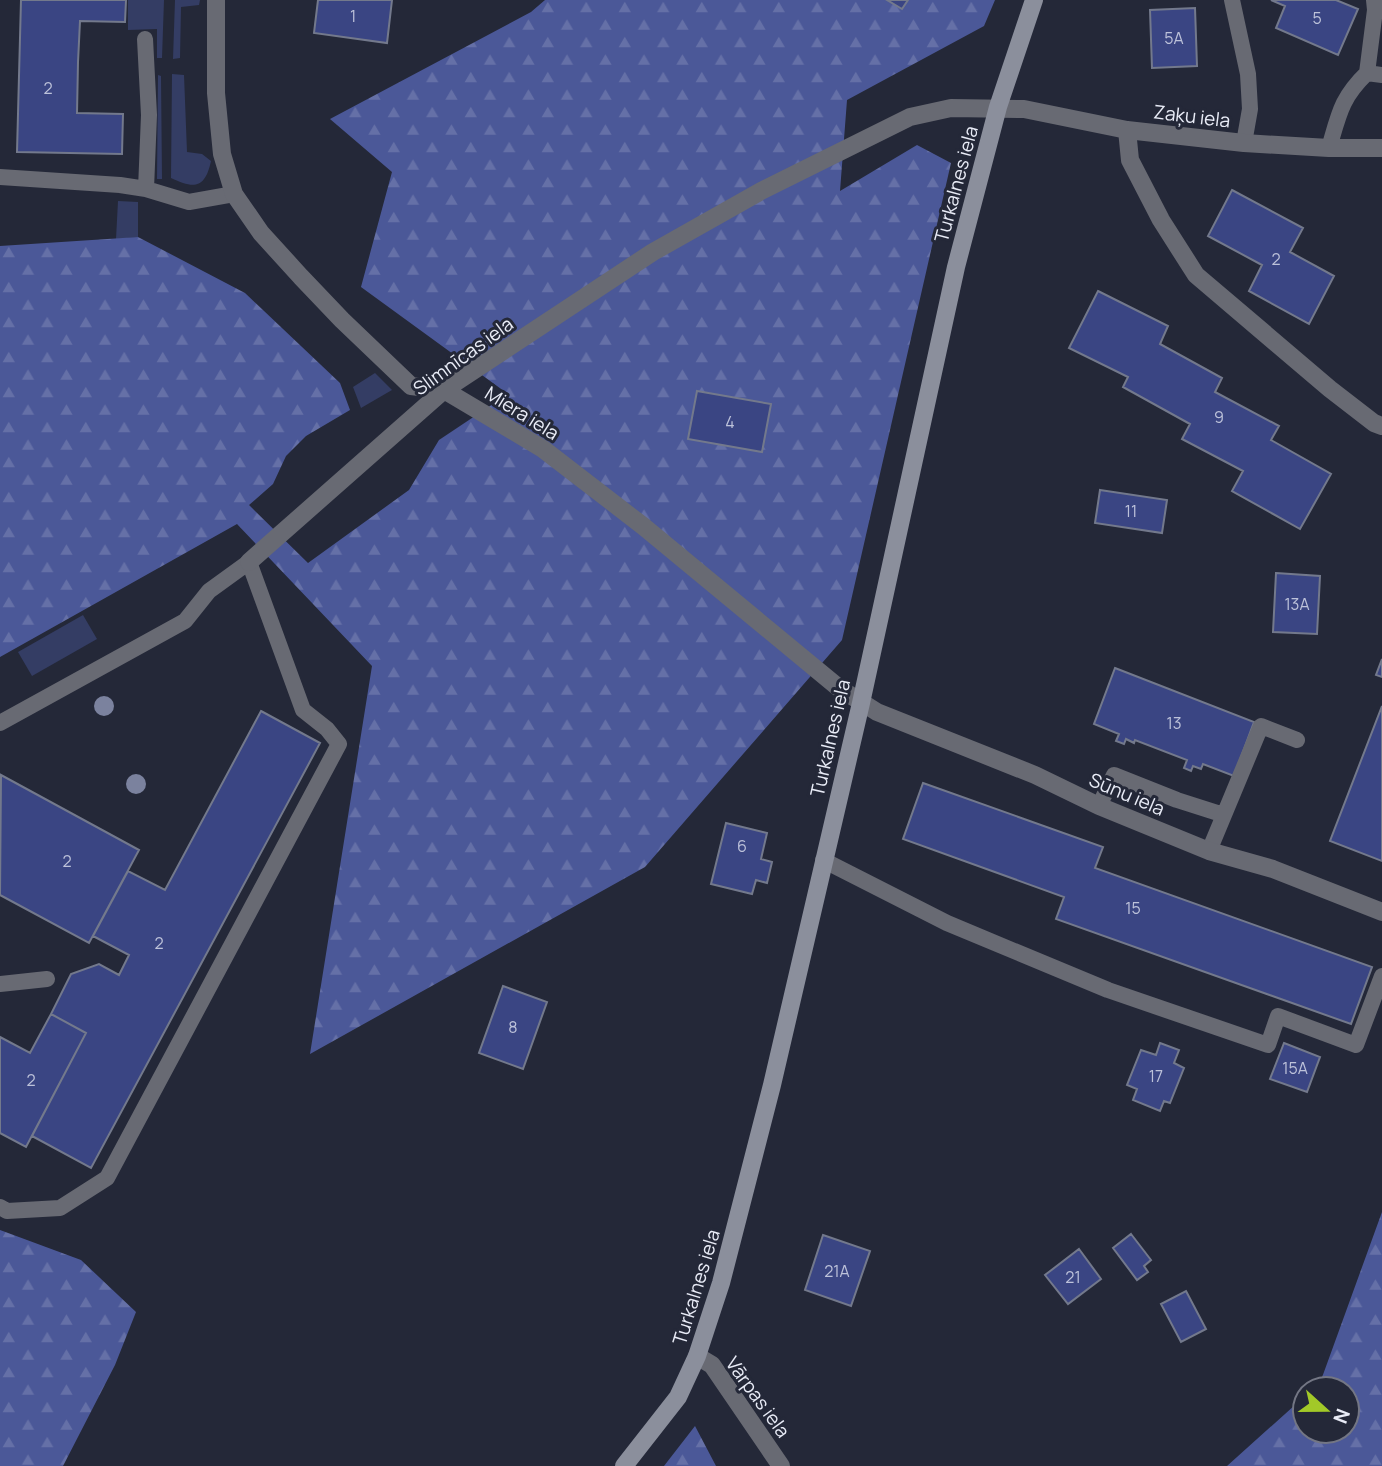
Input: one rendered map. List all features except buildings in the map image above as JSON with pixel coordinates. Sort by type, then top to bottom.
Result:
[{"type":"main road","name":"Turkalnes iela","points":[[624,1466],[678,1396],[697,1356],[721,1283],[765,1111],[860,703],[956,267],[998,107],[1034,0]]},
{"type":"street","name":"Miera iela","points":[[216,0],[216,93],[222,154],[234,194],[261,233],[301,277],[411,386],[444,390],[543,449],[860,703]]},
{"type":"street","name":"Zaķu iela","points":[[998,107],[1024,109],[1127,130],[1244,144],[1382,148]]},
{"type":"street","name":"Slimnīcas iela","points":[[249,562],[444,390],[653,252],[761,191],[911,117],[951,108],[998,107]]},
{"type":"street","points":[[1127,130],[1130,160],[1161,220],[1196,275],[1330,389],[1374,423],[1382,426]]},
{"type":"street","name":"Sūnu iela","points":[[860,703],[1209,851],[1273,869],[1382,912]]},
{"type":"street","name":"Vārpas iela","points":[[697,1356],[712,1365],[781,1466]]},
{"type":"lane","points":[[1231,0],[1248,74],[1250,108],[1244,144]]},
{"type":"lane","points":[[1329,148],[1339,111],[1349,91],[1374,74],[1374,0]]},
{"type":"lane","points":[[145,39],[149,115],[146,189]]},
{"type":"lane","points":[[0,177],[120,185],[146,189],[189,202],[234,194]]},
{"type":"lane","points":[[0,1208],[7,1211],[60,1208],[107,1178],[339,744],[327,729],[303,709],[249,562]]},
{"type":"lane","name":"Slimnīcas iela","points":[[0,723],[185,621],[209,591],[249,562]]},
{"type":"lane","points":[[1209,851],[1261,726],[1297,740]]},
{"type":"lane","points":[[1099,806],[1114,775],[1223,815]]},
{"type":"lane","points":[[823,860],[947,923],[1108,990],[1268,1045],[1278,1016],[1356,1045],[1382,976]]},
{"type":"lane","points":[[0,984],[47,979]]},
{"type":"shaded area","points":[[128,0],[164,0],[162,58],[157,58],[157,29],[128,30]]},
{"type":"shaded area","points":[[175,0],[200,0],[199,5],[181,7],[180,58],[173,59]]},
{"type":"shaded area","points":[[172,74],[184,75],[187,152],[202,154],[211,161],[202,182],[197,184],[186,184],[171,178]]},
{"type":"shaded area","points":[[158,75],[161,76],[162,179],[157,179]]},
{"type":"shaded area","points":[[118,201],[138,202],[138,237],[116,239]]},
{"type":"shaded area","points":[[375,373],[392,390],[361,408],[353,387]]},
{"type":"shaded area","points":[[83,615],[97,639],[32,676],[18,652]]},
{"type":"green space","points":[[545,0],[995,0],[984,26],[847,100],[840,191],[917,145],[951,163],[842,640],[645,867],[310,1054],[372,666],[237,524],[0,657],[0,246],[138,237],[245,293],[340,383],[350,410],[306,436],[286,456],[273,484],[249,505],[308,563],[409,490],[439,440],[508,394],[361,287],[392,172],[330,119],[531,12]]},
{"type":"green space","points":[[1382,1212],[1382,1466],[1227,1466],[1291,1409],[1291,1445],[1361,1445],[1361,1375],[1323,1375]]},
{"type":"green space","points":[[0,1230],[81,1260],[136,1312],[115,1365],[63,1466],[0,1466]]},
{"type":"green space","points":[[695,1426],[716,1466],[664,1466]]}]
